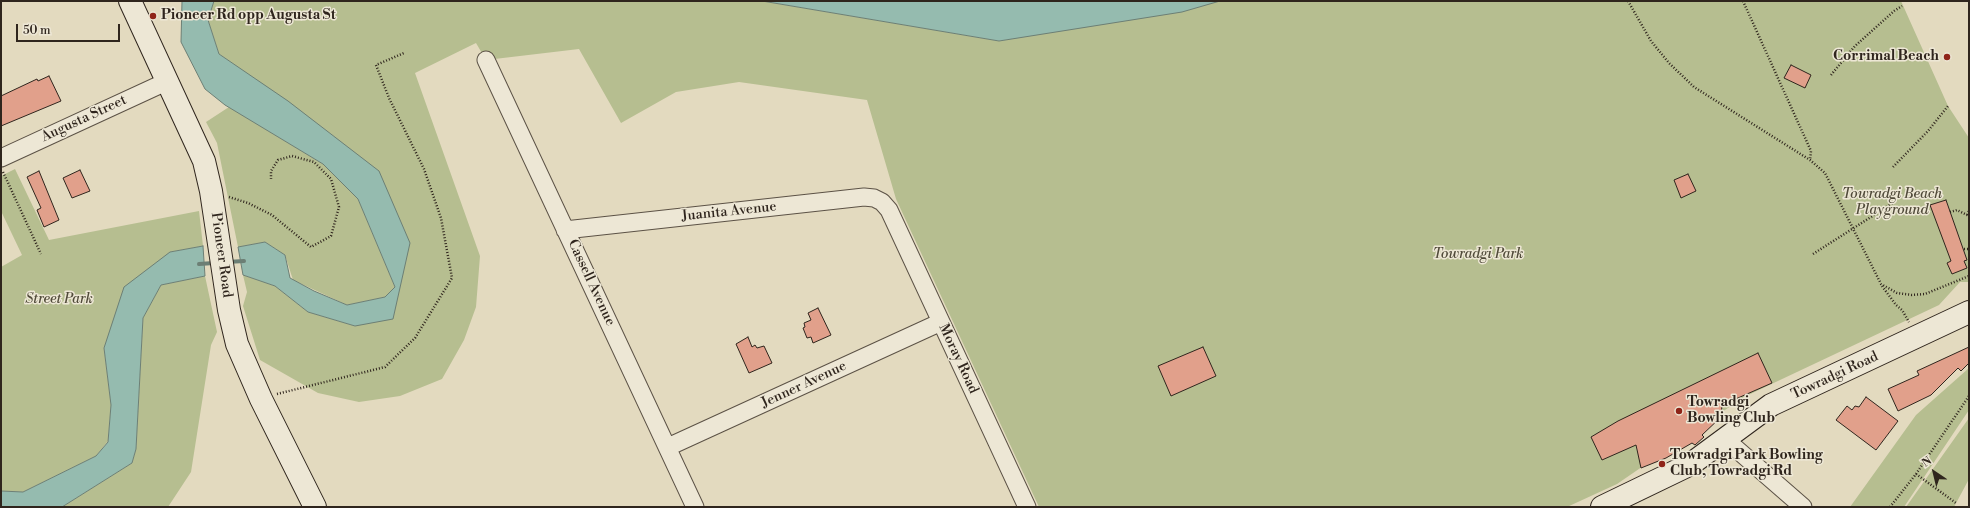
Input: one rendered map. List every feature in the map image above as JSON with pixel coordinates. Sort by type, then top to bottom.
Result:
[{"type":"main road","name":"Pioneer Road","points":[[130,1],[198,146],[211,191],[237,344],[261,399],[315,507]]},
{"type":"main road","name":"Towradgi Road","points":[[1602,507],[1691,464],[1771,405],[1969,312]]},
{"type":"street","name":"Cassell Avenue","points":[[486,60],[695,507]]},
{"type":"street","name":"Augusta Street","points":[[1,158],[168,81]]},
{"type":"street","name":"Juanita Avenue","points":[[565,230],[864,197],[874,198],[882,202],[889,210]]},
{"type":"street","name":"Moray Road","points":[[889,210],[1027,507]]},
{"type":"street","name":"Jenner Avenue","points":[[668,447],[941,322]]},
{"type":"street","points":[[1725,439],[1803,507]]},
{"type":"path","points":[[1628,1],[1651,41],[1669,63],[1694,87],[1810,160],[1825,173],[1881,284],[1896,305],[1902,310],[1909,323],[1903,326]]},
{"type":"path","points":[[1743,1],[1811,151],[1810,160]]},
{"type":"path","points":[[1831,75],[1856,46],[1894,11],[1902,6]]},
{"type":"path","points":[[261,399],[385,367],[415,338],[452,278],[441,218],[424,169],[389,98],[376,65],[404,53]]},
{"type":"path","points":[[1893,167],[1928,130],[1948,106]]},
{"type":"path","points":[[211,191],[248,204],[272,215],[311,247],[331,236],[339,207],[331,179],[314,162],[292,156],[278,160],[271,171],[271,179]]},
{"type":"path","points":[[1,168],[41,254]]},
{"type":"path","points":[[1813,254],[1896,201]]},
{"type":"path","points":[[1950,212],[1957,210],[1968,215],[1969,211]]},
{"type":"path","points":[[1964,249],[1969,249]]},
{"type":"path","points":[[1881,284],[1897,293],[1912,295],[1925,294],[1969,276]]},
{"type":"path","points":[[1890,507],[1916,474],[1969,396]]},
{"type":"path","points":[[1916,474],[1956,503]]},
{"type":"green space","name":"Towradgi Park","points":[[214,1],[762,1],[999,41],[1180,1],[1901,1],[1948,106],[1969,138],[1969,282],[1960,282],[1939,305],[1744,397],[1617,484],[1567,507],[1039,507],[896,199],[867,100],[739,82],[676,92],[621,123],[579,49],[486,60],[476,43],[415,73],[480,256],[476,307],[464,340],[442,379],[400,396],[359,402],[318,393],[260,360],[243,306],[247,292],[243,275],[275,286],[308,312],[355,326],[398,284],[333,136],[219,54],[208,20]]},
{"type":"green space","points":[[229,107],[323,164],[358,199],[395,287],[385,297],[347,305],[293,280],[285,255],[265,242],[238,247],[217,143],[206,122]]},
{"type":"green space","name":"Street Park","points":[[15,169],[49,240],[199,211],[203,246],[170,252],[104,348],[111,405],[108,441],[96,456],[23,492],[1,491],[1,267],[22,255],[1,211],[1,176]]},
{"type":"green space","points":[[205,276],[217,332],[211,345],[191,472],[168,507],[62,507],[132,463],[136,449],[143,318],[161,285]]},
{"type":"green space","points":[[1969,368],[1969,410],[1904,507],[1850,507],[1916,415]]},
{"type":"green space","points":[[1969,418],[1969,479],[1954,507],[1906,507]]},
{"type":"water","points":[[182,1],[214,1],[208,20],[219,54],[288,101],[379,171],[410,243],[393,319],[355,326],[308,312],[275,286],[243,275],[238,247],[265,242],[285,255],[290,278],[314,291],[347,305],[385,297],[395,287],[358,199],[323,164],[225,105],[205,89],[181,42]]},
{"type":"water","points":[[762,1],[1220,1],[1182,12],[999,41]]},
{"type":"water","points":[[203,246],[205,276],[161,285],[143,318],[136,449],[132,463],[62,507],[1,507],[1,491],[23,492],[96,456],[108,442],[111,405],[104,348],[124,287],[170,252]]},
{"type":"building","points":[[1791,65],[1811,75],[1805,88],[1784,78]]},
{"type":"building","points":[[49,76],[61,101],[1,126],[1,96],[37,79],[38,81]]},
{"type":"building","points":[[80,170],[90,191],[72,198],[63,178]]},
{"type":"building","points":[[39,171],[59,220],[44,227],[37,210],[41,208],[27,177]]},
{"type":"building","points":[[1688,174],[1696,191],[1681,198],[1674,180]]},
{"type":"building","points":[[1946,200],[1967,260],[1964,261],[1967,268],[1952,274],[1947,263],[1951,261],[1930,205]]},
{"type":"building","points":[[818,308],[831,335],[813,343],[811,337],[807,338],[803,328],[805,327],[804,323],[811,320],[808,313]]},
{"type":"building","points":[[748,337],[752,347],[755,345],[757,348],[764,346],[772,363],[749,373],[736,344]]},
{"type":"building","points":[[1203,347],[1216,376],[1171,396],[1158,366]]},
{"type":"building","points":[[1969,347],[1969,363],[1961,371],[1958,368],[1931,395],[1898,411],[1888,389],[1919,375],[1917,371]]},
{"type":"building","name":"Towradgi Bowling Club","points":[[1758,353],[1772,383],[1722,405],[1721,417],[1702,435],[1704,437],[1695,445],[1692,443],[1666,458],[1641,468],[1636,445],[1602,460],[1591,437],[1618,421]]},
{"type":"building","points":[[1866,397],[1898,421],[1876,450],[1836,420],[1847,406],[1852,410],[1855,406],[1859,407]]},
{"type":"waterway","points":[[227,262],[244,261]]},
{"type":"waterway","points":[[199,264],[214,263]]},
{"type":"place","name":"Pioneer Rd opp Augusta St","points":[[153,16]]},
{"type":"place","name":"Corrimal Beach","points":[[1947,57]]},
{"type":"place","name":"Towradgi Bowling Club","points":[[1679,411]]},
{"type":"place","name":"Towradgi Park Bowling Club, Towradgi Rd","points":[[1662,464]]},
{"type":"park label","name":"Towradgi Beach Playground","points":[[1892,204]]}]
